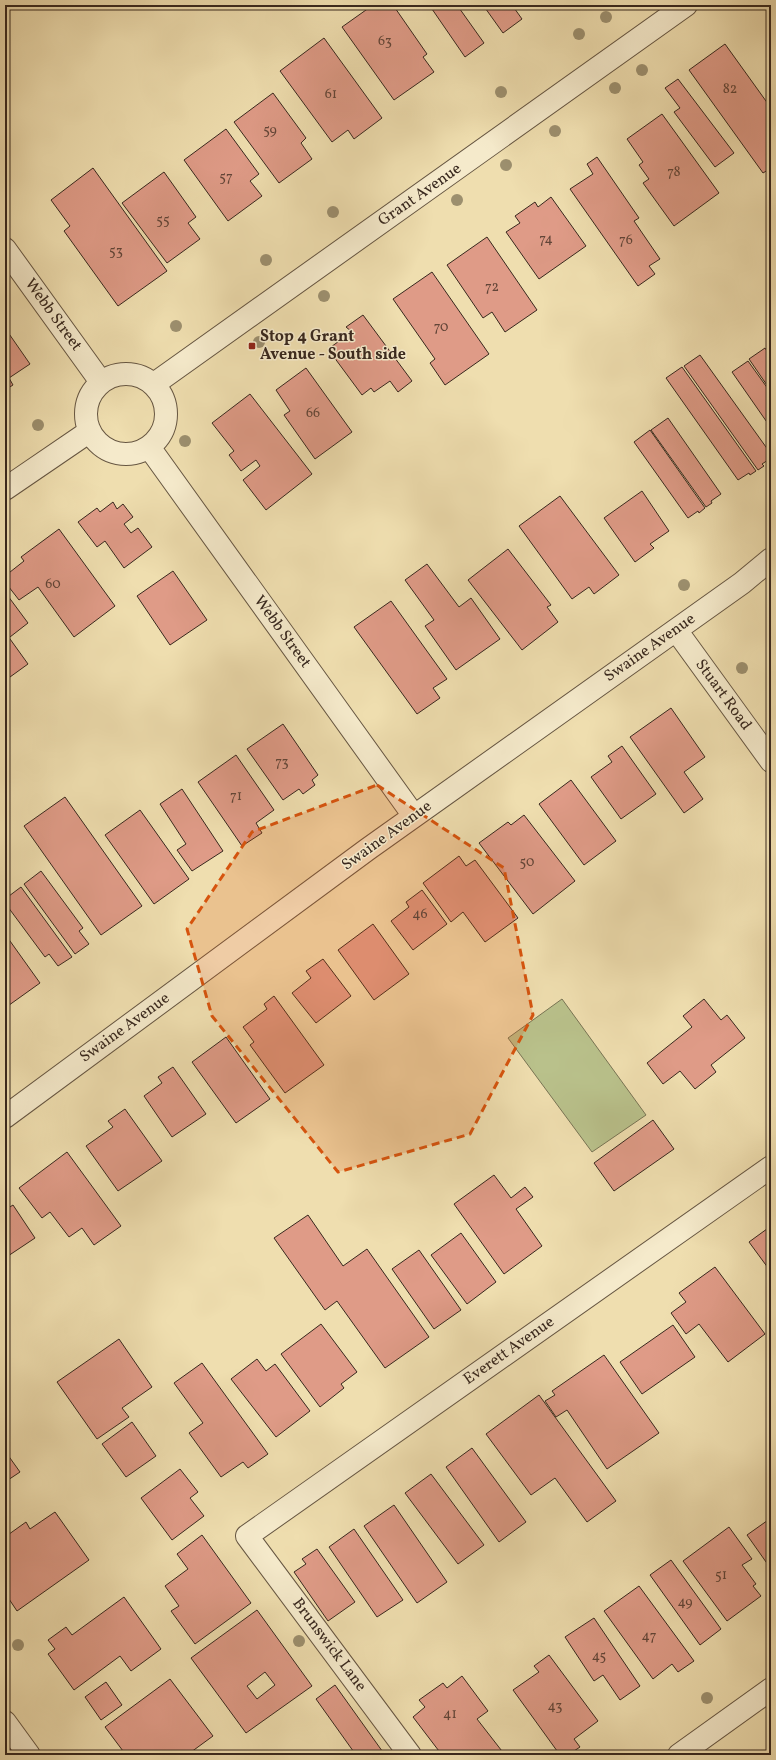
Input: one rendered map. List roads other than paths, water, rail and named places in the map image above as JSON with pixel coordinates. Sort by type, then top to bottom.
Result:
[{"type":"street","name":"Grant Avenue","points":[[154,384],[686,5]]},
{"type":"street","name":"Webb Street","points":[[5,248],[101,382]]},
{"type":"street","points":[[127,374],[141,376],[154,384],[162,396],[166,409],[165,423],[160,436],[149,447],[136,453],[123,454],[109,450],[98,442],[90,431],[86,418],[87,404],[93,391],[101,382],[113,376],[127,374]]},
{"type":"street","points":[[5,489],[90,431]]},
{"type":"street","name":"Webb Street","points":[[149,447],[414,816]]},
{"type":"street","name":"Swaine Avenue","points":[[5,1117],[414,816],[742,583],[771,559]]},
{"type":"street","name":"Stuart Road","points":[[676,630],[771,761]]},
{"type":"street","name":"Everett Avenue","points":[[247,1536],[771,1167]]},
{"type":"street","name":"Brunswick Lane","points":[[247,1536],[410,1755]]},
{"type":"street","points":[[679,1755],[771,1689]]},
{"type":"street","points":[[5,1722],[29,1755]]},
{"type":"place","name":"Stop 4 Grant Avenue - South side","points":[[252,346]]}]
